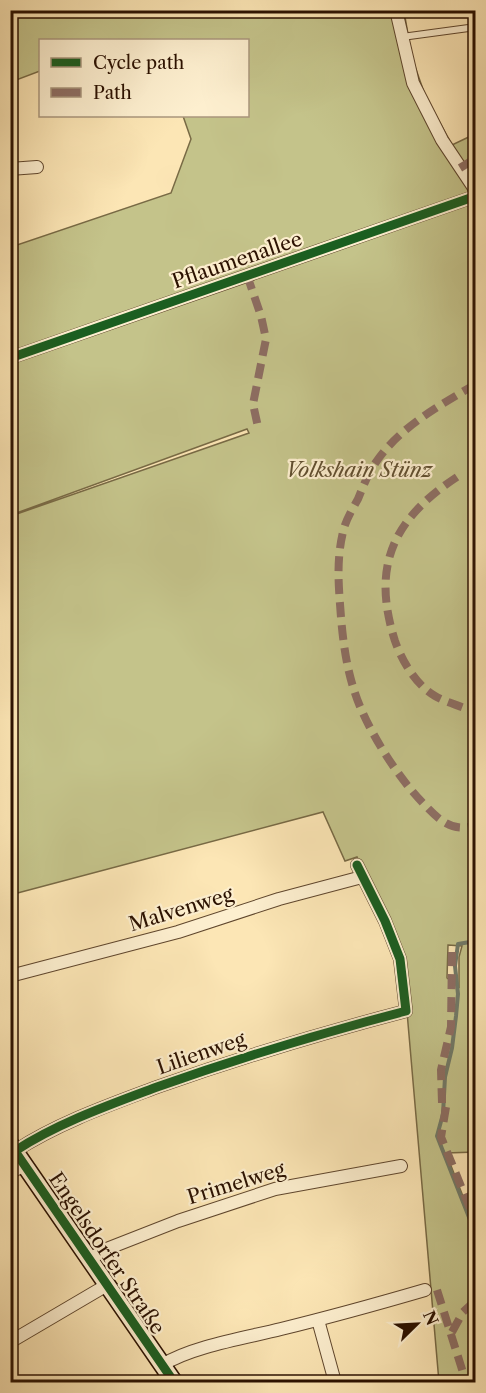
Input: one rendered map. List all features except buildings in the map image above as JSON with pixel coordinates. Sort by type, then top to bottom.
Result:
[{"type":"street","points":[[396,10],[413,83],[442,140],[476,194]]},
{"type":"street","points":[[10,169],[37,168]]},
{"type":"street","name":"Pflaumenallee","points":[[10,358],[476,194]]},
{"type":"street","name":"Malvenweg","points":[[10,976],[178,932],[360,871],[385,921],[400,959],[406,1011]]},
{"type":"street","name":"Lilienweg","points":[[15,1158],[35,1139],[111,1104],[212,1067],[406,1011]]},
{"type":"street","name":"Engelsdorfer Straße","points":[[15,1158],[89,1259],[174,1383]]},
{"type":"street","name":"Primelweg","points":[[89,1259],[109,1248],[178,1221],[275,1189],[401,1166]]},
{"type":"street","points":[[10,1342],[107,1285]]},
{"type":"street","points":[[162,1365],[178,1356],[425,1290]]},
{"type":"street","points":[[318,1320],[335,1383]]},
{"type":"lane","points":[[402,37],[476,27]]},
{"type":"green space","name":"Volkshain Stünz","points":[[11,11],[404,11],[412,58],[425,95],[452,145],[475,134],[476,1152],[446,1153],[475,1227],[475,1382],[439,1382],[402,954],[357,857],[345,861],[323,812],[10,895],[11,567],[13,573],[11,516],[249,433],[247,429],[11,515],[11,247],[171,193],[191,139],[183,117],[249,117],[249,39],[39,39],[39,71],[11,82]],"holes":[[[448,945],[462,946],[459,957],[459,987],[447,978]]]},
{"type":"waterway","points":[[476,936],[470,942],[458,944],[455,966],[458,994],[456,1016],[445,1077],[443,1114],[437,1136],[476,1235]]},
{"type":"marked path","points":[[460,168],[476,158]]},
{"type":"marked path","points":[[247,275],[266,339],[253,404],[258,427]]},
{"type":"marked path","points":[[476,384],[404,431],[381,456],[369,473],[345,524],[339,557],[342,626],[348,669],[359,704],[373,734],[402,778],[434,814],[446,823],[460,828],[476,825]]},
{"type":"marked path","points":[[457,477],[435,493],[417,510],[403,528],[393,547],[387,567],[386,590],[388,614],[395,641],[416,679],[439,698],[469,710],[476,707]]},
{"type":"marked path","points":[[442,1103],[441,1070],[451,1027],[452,952]]},
{"type":"marked path","points":[[446,1107],[441,1137],[476,1223]]},
{"type":"marked path","points":[[437,1290],[466,1382]]},
{"type":"marked path","points":[[452,1332],[463,1312],[476,1300]]},
{"type":"cycle path","points":[[10,358],[476,196]]},
{"type":"cycle path","points":[[15,1151],[66,1123],[157,1087],[281,1046],[406,1011],[400,959],[385,921],[357,865]]},
{"type":"cycle path","points":[[10,1144],[174,1382]]}]
